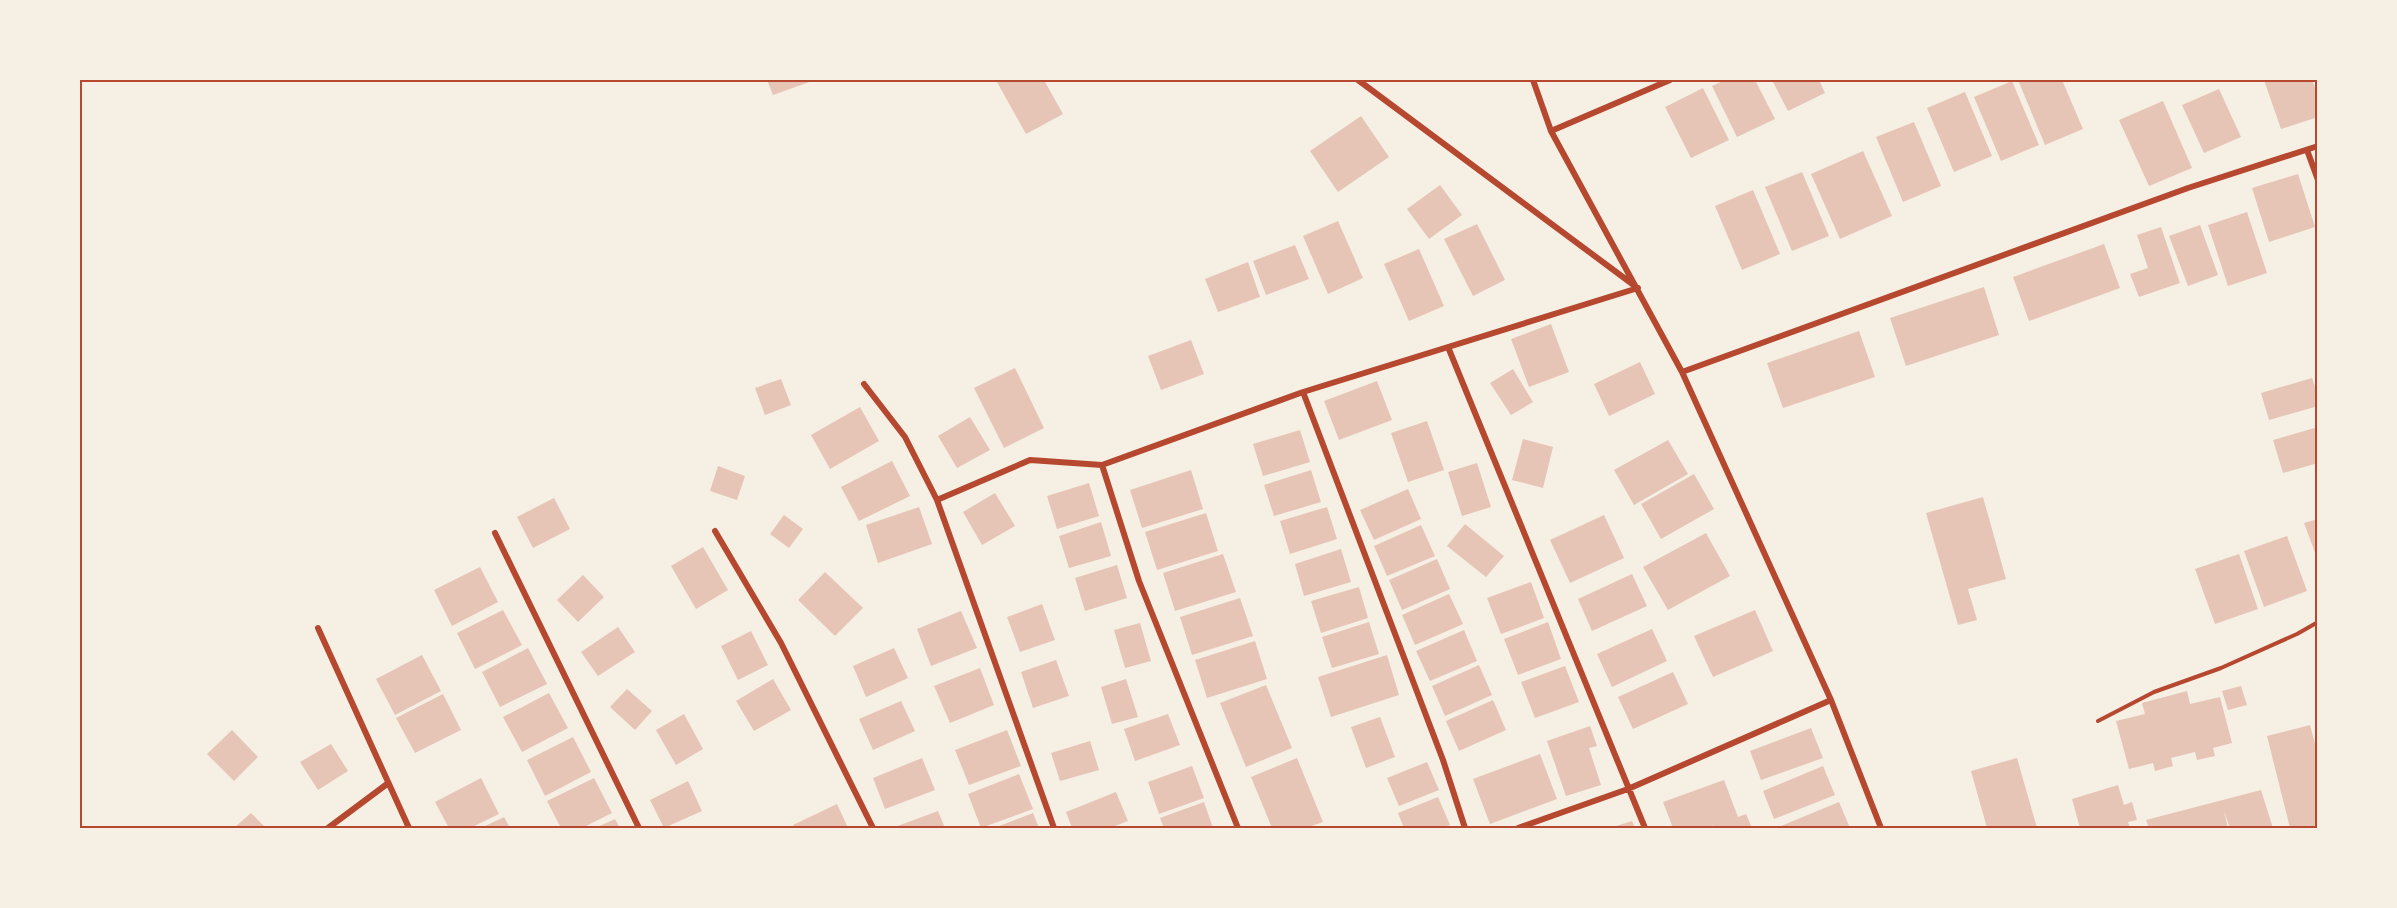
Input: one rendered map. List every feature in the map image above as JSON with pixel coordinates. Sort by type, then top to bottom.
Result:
[{"type":"street","points":[[1359,80],[1638,288]]},
{"type":"street","points":[[1533,80],[1551,131],[1682,372],[1831,700],[1881,828]]},
{"type":"street","points":[[1551,131],[1670,80]]},
{"type":"street","points":[[1682,372],[2188,189],[2318,146]]},
{"type":"street","points":[[2307,150],[2318,180]]},
{"type":"street","points":[[937,501],[1030,460],[1102,465],[1303,392],[1638,288]]},
{"type":"street","points":[[1448,347],[1645,828]]},
{"type":"street","points":[[864,384],[905,437],[937,501],[1054,828]]},
{"type":"street","points":[[1303,392],[1443,760],[1465,828]]},
{"type":"street","points":[[1102,465],[1139,581],[1238,828]]},
{"type":"street","points":[[715,531],[781,643],[873,828]]},
{"type":"street","points":[[495,533],[639,828]]},
{"type":"street","points":[[318,628],[387,784],[409,828]]},
{"type":"street","points":[[1518,828],[1628,789],[1831,700]]},
{"type":"street","points":[[328,828],[387,784]]},
{"type":"path","points":[[2098,721],[2154,692],[2221,668],[2297,634],[2318,622]]},
{"type":"building","points":[[767,80],[815,80],[773,95]]},
{"type":"building","points":[[1044,80],[1063,114],[1026,134],[997,82]]},
{"type":"building","points":[[1725,80],[1755,80],[1775,119],[1737,137],[1712,86]]},
{"type":"building","points":[[1772,80],[1819,80],[1825,93],[1788,111]]},
{"type":"building","points":[[2018,80],[2062,80],[2083,129],[2045,145]]},
{"type":"building","points":[[2264,80],[2312,80],[2318,96],[2318,117],[2281,129]]},
{"type":"building","points":[[2012,81],[2039,145],[2001,161],[1974,97]]},
{"type":"building","points":[[1703,88],[1729,140],[1691,158],[1665,107]]},
{"type":"building","points":[[2219,89],[2241,137],[2204,153],[2182,105]]},
{"type":"building","points":[[1965,92],[1992,156],[1954,172],[1927,108]]},
{"type":"building","points":[[2163,101],[2192,168],[2149,186],[2119,120]]},
{"type":"building","points":[[1361,116],[1389,157],[1338,192],[1310,151]]},
{"type":"building","points":[[1914,122],[1941,186],[1903,202],[1876,137]]},
{"type":"building","points":[[1863,151],[1892,216],[1840,239],[1811,174]]},
{"type":"building","points":[[1802,172],[1829,236],[1792,251],[1765,187]]},
{"type":"building","points":[[2298,174],[2315,227],[2269,242],[2252,188]]},
{"type":"building","points":[[1440,185],[1462,215],[1429,239],[1407,209]]},
{"type":"building","points":[[1753,190],[1780,254],[1742,270],[1715,206]]},
{"type":"building","points":[[2247,212],[2267,273],[2228,286],[2208,225]]},
{"type":"building","points":[[1338,221],[1363,278],[1328,294],[1303,236]]},
{"type":"building","points":[[1477,224],[1505,280],[1473,296],[1444,239]]},
{"type":"building","points":[[2200,225],[2218,275],[2188,286],[2169,236]]},
{"type":"building","points":[[2161,227],[2180,283],[2139,297],[2130,274],[2148,268],[2137,235]]},
{"type":"building","points":[[2104,244],[2120,288],[2029,321],[2013,277]]},
{"type":"building","points":[[1295,245],[1309,279],[1266,295],[1253,261]]},
{"type":"building","points":[[1419,249],[1444,306],[1409,321],[1384,264]]},
{"type":"building","points":[[1248,262],[1260,297],[1218,312],[1205,279]]},
{"type":"building","points":[[1984,287],[1999,335],[1906,366],[1890,318]]},
{"type":"building","points":[[1551,324],[1569,372],[1529,387],[1511,339]]},
{"type":"building","points":[[1859,331],[1875,377],[1783,408],[1767,363]]},
{"type":"building","points":[[1191,340],[1204,374],[1161,390],[1148,356]]},
{"type":"building","points":[[1640,362],[1655,394],[1609,416],[1594,384]]},
{"type":"building","points":[[1015,368],[1044,428],[1004,448],[974,388]]},
{"type":"building","points":[[1513,369],[1533,402],[1511,415],[1490,383]]},
{"type":"building","points":[[2312,378],[2318,396],[2318,406],[2269,420],[2261,393]]},
{"type":"building","points":[[781,379],[791,405],[765,415],[755,388]]},
{"type":"building","points":[[1377,381],[1392,420],[1339,440],[1324,401]]},
{"type":"building","points":[[860,407],[879,441],[830,469],[811,435]]},
{"type":"building","points":[[970,417],[990,450],[957,468],[938,436]]},
{"type":"building","points":[[1427,421],[1444,470],[1408,482],[1391,433]]},
{"type":"building","points":[[2318,427],[2318,463],[2283,473],[2273,440]]},
{"type":"building","points":[[1300,430],[1310,462],[1263,476],[1253,444]]},
{"type":"building","points":[[1523,439],[1553,447],[1543,488],[1512,480]]},
{"type":"building","points":[[1668,440],[1688,474],[1634,505],[1614,470]]},
{"type":"building","points":[[892,461],[910,496],[859,521],[841,487]]},
{"type":"building","points":[[1477,463],[1491,507],[1462,516],[1448,472]]},
{"type":"building","points":[[718,466],[745,476],[737,500],[710,491]]},
{"type":"building","points":[[1191,470],[1203,509],[1142,528],[1130,490]]},
{"type":"building","points":[[1311,470],[1321,502],[1274,516],[1264,485]]},
{"type":"building","points":[[1694,474],[1714,509],[1661,539],[1641,504]]},
{"type":"building","points":[[1089,483],[1099,516],[1057,529],[1047,496]]},
{"type":"building","points":[[1408,489],[1421,519],[1374,540],[1360,510]]},
{"type":"building","points":[[995,493],[1015,526],[982,545],[963,512]]},
{"type":"building","points":[[1983,497],[2006,579],[1968,589],[1977,620],[1958,625],[1926,513]]},
{"type":"building","points":[[554,498],[570,529],[533,548],[517,517]]},
{"type":"building","points":[[919,507],[932,544],[878,563],[866,525]]},
{"type":"building","points":[[1327,507],[1337,539],[1290,554],[1280,521]]},
{"type":"building","points":[[1206,513],[1218,551],[1157,570],[1145,532]]},
{"type":"building","points":[[784,515],[803,529],[789,548],[770,534]]},
{"type":"building","points":[[1604,515],[1624,558],[1570,583],[1550,540]]},
{"type":"building","points":[[2318,519],[2318,558],[2317,558],[2304,523]]},
{"type":"building","points":[[1101,522],[1111,556],[1069,568],[1059,536]]},
{"type":"building","points":[[1465,524],[1504,556],[1486,577],[1447,546]]},
{"type":"building","points":[[1421,525],[1435,556],[1387,576],[1374,546]]},
{"type":"building","points":[[1706,533],[1730,576],[1668,610],[1643,567]]},
{"type":"building","points":[[2287,536],[2307,591],[2264,607],[2244,551]]},
{"type":"building","points":[[703,547],[728,590],[696,609],[671,566]]},
{"type":"building","points":[[1341,549],[1351,582],[1304,596],[1295,564]]},
{"type":"building","points":[[1223,554],[1236,592],[1175,611],[1163,573]]},
{"type":"building","points":[[2239,554],[2258,609],[2215,624],[2195,569]]},
{"type":"building","points":[[1437,559],[1450,589],[1402,610],[1389,580]]},
{"type":"building","points":[[1117,565],[1127,598],[1085,611],[1075,578]]},
{"type":"building","points":[[480,567],[498,602],[452,626],[434,590]]},
{"type":"building","points":[[825,572],[863,608],[835,636],[798,600]]},
{"type":"building","points":[[1632,574],[1647,606],[1592,631],[1578,599]]},
{"type":"building","points":[[583,575],[604,597],[578,622],[557,600]]},
{"type":"building","points":[[1531,582],[1544,618],[1501,634],[1487,598]]},
{"type":"building","points":[[1359,587],[1368,618],[1321,633],[1311,601]]},
{"type":"building","points":[[1449,594],[1463,624],[1415,645],[1402,615]]},
{"type":"building","points":[[1240,598],[1253,636],[1192,655],[1180,617]]},
{"type":"building","points":[[1042,604],[1055,640],[1020,652],[1007,617]]},
{"type":"building","points":[[503,610],[522,645],[475,669],[457,633]]},
{"type":"building","points":[[1755,610],[1773,651],[1713,677],[1694,636]]},
{"type":"building","points":[[961,611],[977,648],[931,666],[917,629]]},
{"type":"building","points":[[1369,622],[1379,654],[1332,668],[1322,637]]},
{"type":"building","points":[[1548,622],[1561,659],[1518,675],[1504,639]]},
{"type":"building","points":[[1140,623],[1151,661],[1125,668],[1114,630]]},
{"type":"building","points":[[618,627],[635,652],[598,676],[581,652]]},
{"type":"building","points":[[1652,629],[1667,661],[1612,687],[1597,654]]},
{"type":"building","points":[[1464,630],[1477,661],[1430,681],[1416,651]]},
{"type":"building","points":[[751,631],[768,665],[738,680],[721,646]]},
{"type":"building","points":[[1255,641],[1267,679],[1207,698],[1195,660]]},
{"type":"building","points":[[528,648],[547,684],[500,707],[482,672]]},
{"type":"building","points":[[894,648],[908,678],[866,697],[853,666]]},
{"type":"building","points":[[422,655],[441,691],[395,715],[376,679]]},
{"type":"building","points":[[1387,655],[1399,695],[1331,717],[1318,677]]},
{"type":"building","points":[[1056,660],[1069,696],[1033,708],[1021,672]]},
{"type":"building","points":[[1479,665],[1492,695],[1445,716],[1432,686]]},
{"type":"building","points":[[1565,666],[1579,702],[1535,718],[1521,682]]},
{"type":"building","points":[[980,668],[994,705],[950,723],[934,686]]},
{"type":"building","points":[[1673,672],[1688,704],[1633,729],[1618,697]]},
{"type":"building","points":[[773,679],[791,710],[754,731],[736,701]]},
{"type":"building","points":[[1126,679],[1138,717],[1112,724],[1101,687]]},
{"type":"building","points":[[1266,685],[1292,748],[1246,767],[1220,703]]},
{"type":"building","points":[[2241,686],[2247,705],[2228,710],[2222,691]]},
{"type":"building","points":[[627,689],[652,711],[635,730],[610,707]]},
{"type":"building","points":[[2187,691],[2190,704],[2220,697],[2232,743],[2213,748],[2215,756],[2197,760],[2195,752],[2171,758],[2173,766],[2155,771],[2153,763],[2129,769],[2116,721],[2145,714],[2142,703]]},
{"type":"building","points":[[549,693],[568,728],[522,752],[503,717]]},
{"type":"building","points":[[443,694],[461,730],[415,753],[396,718]]},
{"type":"building","points":[[1493,700],[1506,730],[1459,751],[1446,721]]},
{"type":"building","points":[[901,701],[915,731],[873,750],[859,719]]},
{"type":"building","points":[[684,714],[703,749],[676,765],[656,730]]},
{"type":"building","points":[[1168,714],[1180,745],[1135,761],[1124,729]]},
{"type":"building","points":[[1380,717],[1395,757],[1366,768],[1351,727]]},
{"type":"building","points":[[2310,725],[2318,755],[2318,828],[2290,828],[2267,736]]},
{"type":"building","points":[[1590,726],[1597,746],[1589,748],[1601,785],[1566,796],[1547,741]]},
{"type":"building","points":[[1811,728],[1823,758],[1761,780],[1750,751]]},
{"type":"building","points":[[232,730],[258,757],[234,781],[207,754]]},
{"type":"building","points":[[1007,730],[1021,766],[969,785],[955,750]]},
{"type":"building","points":[[573,737],[591,772],[545,796],[527,760]]},
{"type":"building","points":[[1090,741],[1099,770],[1060,781],[1051,753]]},
{"type":"building","points":[[331,744],[348,771],[318,790],[300,762]]},
{"type":"building","points":[[1540,754],[1557,799],[1490,824],[1473,779]]},
{"type":"building","points":[[922,758],[935,790],[885,809],[873,778]]},
{"type":"building","points":[[1297,758],[1323,822],[1306,828],[1272,828],[1251,777]]},
{"type":"building","points":[[2017,758],[2037,828],[1987,828],[1971,771]]},
{"type":"building","points":[[1427,762],[1439,790],[1399,806],[1387,778]]},
{"type":"building","points":[[1192,766],[1204,798],[1159,814],[1148,782]]},
{"type":"building","points":[[1823,766],[1835,795],[1774,819],[1763,791]]},
{"type":"building","points":[[1019,774],[1033,809],[981,828],[968,794]]},
{"type":"building","points":[[481,778],[499,814],[470,828],[449,828],[435,802]]},
{"type":"building","points":[[594,778],[612,813],[582,828],[561,828],[547,801]]},
{"type":"building","points":[[1724,780],[1738,817],[1746,814],[1752,828],[1709,828],[1714,825],[1706,828],[1673,828],[1663,802]]},
{"type":"building","points":[[688,781],[702,811],[664,828],[650,800]]},
{"type":"building","points":[[2118,785],[2124,805],[2132,802],[2137,820],[2128,822],[2130,828],[2080,828],[2072,799]]},
{"type":"building","points":[[2261,790],[2273,828],[2230,828],[2224,811],[2228,828],[2149,828],[2146,820]]},
{"type":"building","points":[[1116,792],[1128,821],[1110,828],[1072,828],[1066,812]]},
{"type":"building","points":[[1438,797],[1450,825],[1440,828],[1404,828],[1398,813]]},
{"type":"building","points":[[1204,802],[1213,828],[1164,828],[1160,818]]},
{"type":"building","points":[[1839,802],[1850,828],[1782,828],[1781,826]]},
{"type":"building","points":[[837,804],[848,828],[795,828],[793,825]]},
{"type":"building","points":[[938,811],[945,828],[892,828]]},
{"type":"building","points":[[251,813],[266,828],[234,828]]},
{"type":"building","points":[[1033,813],[1039,828],[994,828]]},
{"type":"building","points":[[504,817],[510,828],[481,828]]},
{"type":"building","points":[[615,819],[620,828],[595,828]]},
{"type":"building","points":[[1632,821],[1635,828],[1610,828]]}]
